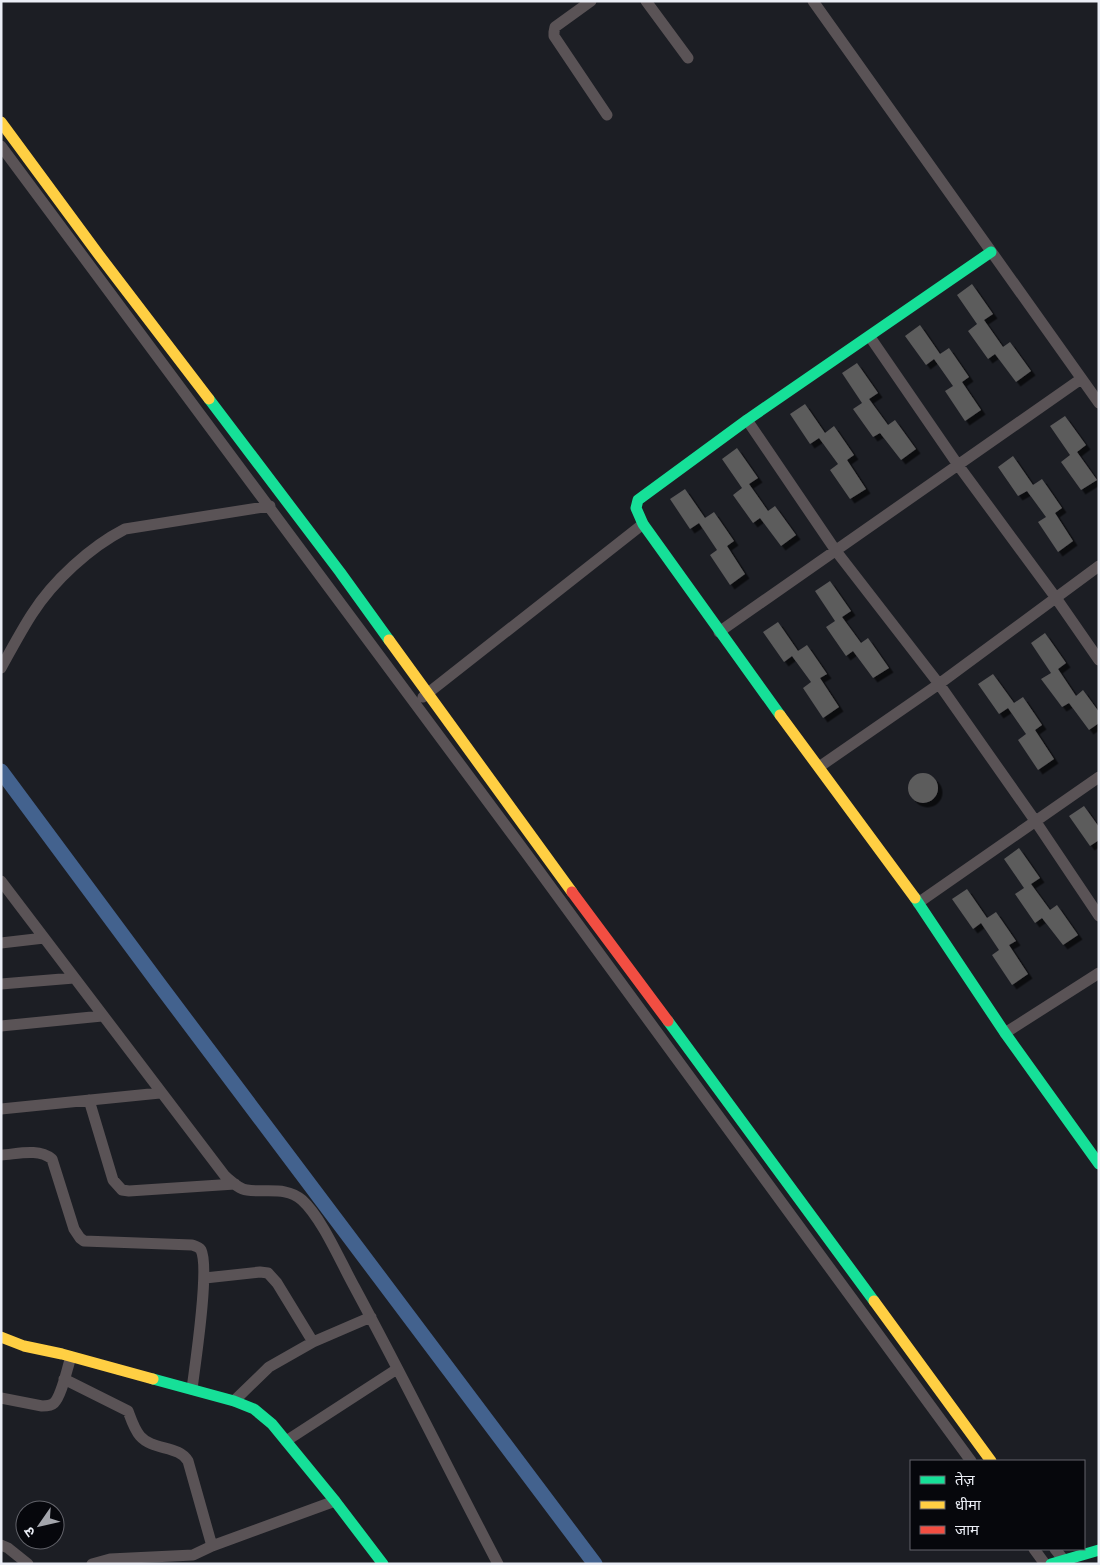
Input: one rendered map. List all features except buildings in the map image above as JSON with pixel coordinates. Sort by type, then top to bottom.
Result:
[{"type":"street","points":[[591,1],[555,27],[554,36],[607,115]]},
{"type":"street","points":[[646,1],[688,58]]},
{"type":"street","points":[[813,1],[1099,403]]},
{"type":"street","points":[[1,122],[142,313],[340,572],[989,1460]]},
{"type":"street","points":[[1,146],[270,506],[971,1460]]},
{"type":"street","points":[[991,252],[747,420],[647,492],[638,500],[636,508],[643,524],[719,632],[820,767],[918,903],[1005,1033],[1099,1164]]},
{"type":"street","points":[[870,337],[958,465],[1099,660]]},
{"type":"street","points":[[719,632],[1082,379]]},
{"type":"street","points":[[747,420],[836,551],[939,684],[1036,822],[1099,916]]},
{"type":"street","points":[[1,668],[32,613],[52,587],[93,548],[108,538],[124,529],[270,506]]},
{"type":"street","points":[[415,705],[643,524]]},
{"type":"street","points":[[820,767],[939,684],[1099,566]]},
{"type":"street","points":[[918,903],[1099,778]]},
{"type":"street","points":[[1,881],[160,1093],[225,1176],[246,1190],[282,1191],[301,1200],[316,1218],[371,1317],[498,1564]]},
{"type":"street","points":[[1,943],[44,938]]},
{"type":"street","points":[[1005,1033],[1099,973]]},
{"type":"street","points":[[1,984],[74,978]]},
{"type":"street","points":[[1,1026],[102,1016]]},
{"type":"street","points":[[1,1109],[160,1093]]},
{"type":"street","points":[[89,1100],[113,1180],[122,1190],[235,1184]]},
{"type":"street","points":[[1,1155],[36,1152],[43,1153],[52,1159],[74,1229],[84,1241],[192,1245],[202,1251],[205,1278],[192,1389]]},
{"type":"street","points":[[205,1278],[260,1272],[268,1273],[278,1283],[313,1342]]},
{"type":"street","points":[[234,1401],[269,1367],[313,1342],[371,1317]]},
{"type":"street","points":[[1,1337],[24,1346],[192,1389],[254,1409],[272,1424],[383,1564]]},
{"type":"street","points":[[1,1398],[42,1406],[54,1403],[71,1357]]},
{"type":"street","points":[[286,1442],[397,1370]]},
{"type":"street","points":[[64,1379],[128,1410],[140,1437],[150,1444],[179,1452],[185,1456],[212,1546]]},
{"type":"street","points":[[92,1564],[110,1559],[190,1559],[212,1546],[335,1502]]},
{"type":"street","points":[[1,1545],[8,1548],[28,1564]]},
{"type":"street","points":[[1035,1550],[1045,1564]]},
{"type":"street","points":[[1056,1550],[1063,1559]]},
{"type":"street","points":[[1051,1564],[1099,1550]]},
{"type":"waterway","points":[[1,771],[595,1564]]},
{"type":"traffic: fast","points":[[780,715],[643,524],[636,508],[638,500],[747,420],[991,252]]},
{"type":"traffic: fast","points":[[209,399],[389,640]]},
{"type":"traffic: fast","points":[[915,898],[1005,1033],[1099,1164]]},
{"type":"traffic: fast","points":[[668,1021],[874,1301]]},
{"type":"traffic: fast","points":[[153,1379],[234,1401],[254,1409],[272,1424],[335,1501],[383,1564]]},
{"type":"traffic: fast","points":[[1051,1564],[1099,1550]]},
{"type":"traffic: slow","points":[[1,122],[209,399]]},
{"type":"traffic: slow","points":[[389,640],[572,892]]},
{"type":"traffic: slow","points":[[780,715],[915,898]]},
{"type":"traffic: slow","points":[[874,1301],[990,1460]]},
{"type":"traffic: slow","points":[[1,1337],[24,1346],[62,1354],[153,1379]]},
{"type":"traffic: jam","points":[[572,892],[668,1021]]}]
